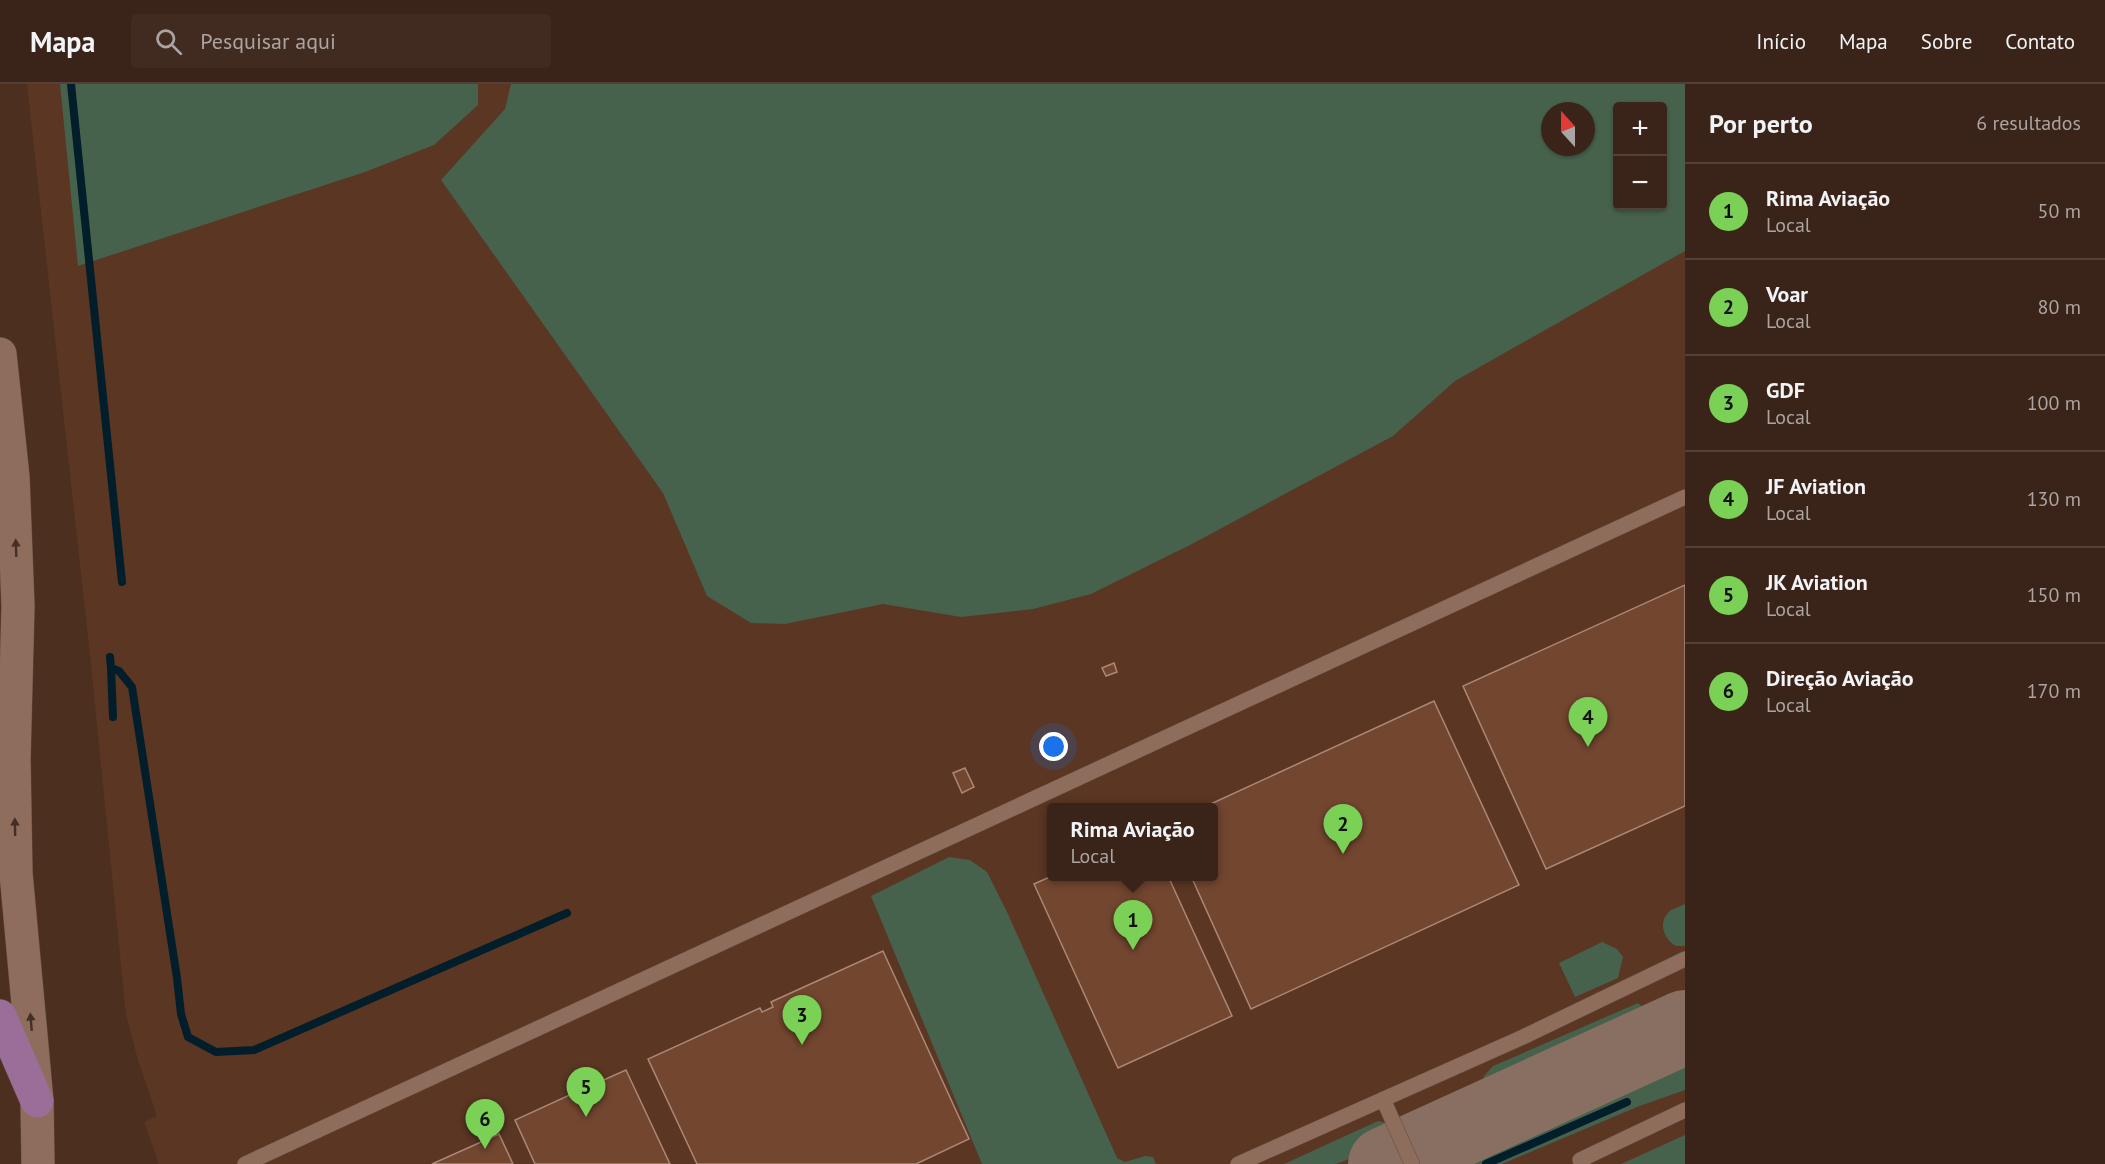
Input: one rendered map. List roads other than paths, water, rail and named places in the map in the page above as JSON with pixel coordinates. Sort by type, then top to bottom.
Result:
[{"type":"main road","points":[[0,1016],[37,1101]]},
{"type":"street","points":[[0,354],[13,477],[18,606],[14,759],[16,873],[37,1101],[38,1164]]},
{"type":"lane","points":[[245,1164],[1685,497]]},
{"type":"lane","points":[[1238,1164],[1523,1037],[1685,959]]},
{"type":"lane","points":[[1383,1099],[1412,1164]]},
{"type":"lane","points":[[1577,1163],[1685,1110]]},
{"type":"waterway","points":[[71,84],[122,582]]},
{"type":"waterway","points":[[110,657],[111,668]]},
{"type":"waterway","points":[[113,717],[111,668],[119,671],[132,687],[181,1014],[188,1037],[216,1052],[254,1050],[567,913]]},
{"type":"waterway","points":[[1486,1164],[1627,1102]]},
{"type":"place","name":"JF Aviation","points":[[1588,747]]},
{"type":"place","name":"Voar","points":[[1343,854]]},
{"type":"place","name":"Rima Aviação","points":[[1133,950]]},
{"type":"place","name":"GDF","points":[[802,1045]]},
{"type":"place","name":"JK Aviation","points":[[586,1117]]},
{"type":"place","name":"Direção Aviação","points":[[485,1149]]}]
